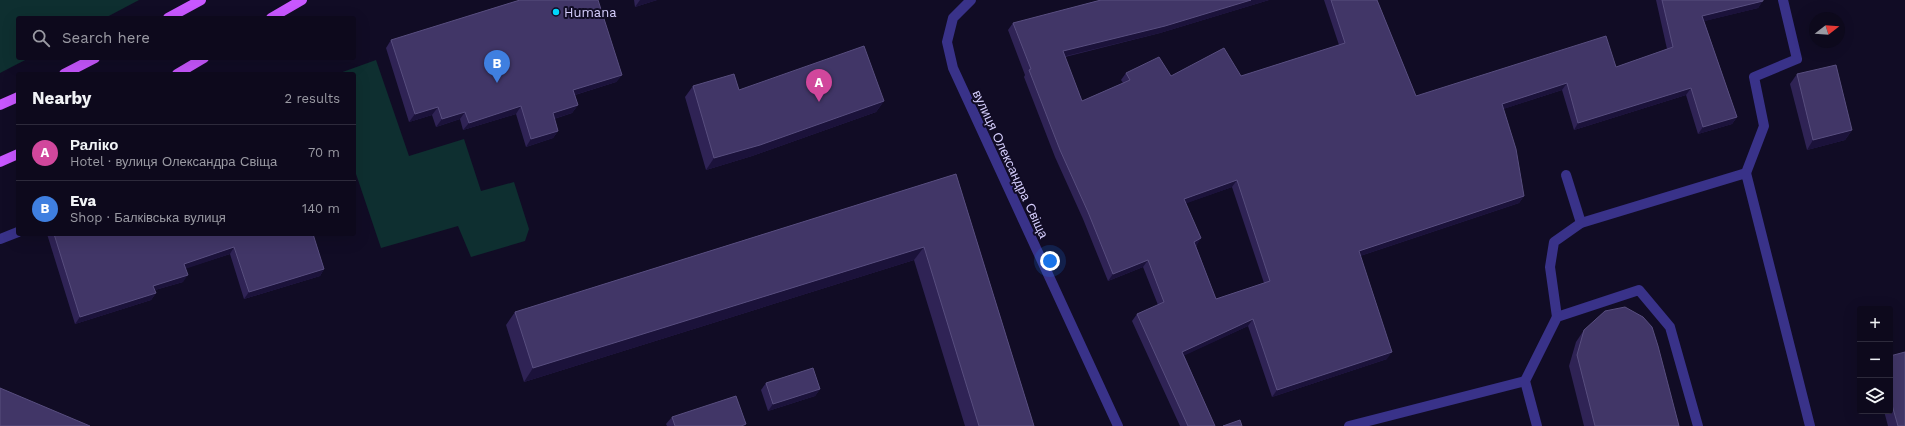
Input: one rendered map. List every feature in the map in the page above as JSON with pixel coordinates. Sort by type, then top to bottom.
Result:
[{"type":"main road","points":[[172,16],[201,0]]},
{"type":"main road","points":[[274,16],[302,0]]},
{"type":"main road","points":[[68,72],[91,60]]},
{"type":"main road","points":[[180,72],[201,60]]},
{"type":"main road","points":[[0,105],[16,98]]},
{"type":"main road","points":[[0,162],[16,155]]},
{"type":"street","name":"вулиця Олександра Свіща","points":[[971,0],[953,18],[947,42],[953,68],[1118,426]]},
{"type":"street","points":[[1783,0],[1797,59],[1754,77],[1764,126],[1746,172],[1810,426]]},
{"type":"street","points":[[1537,426],[1525,381],[1557,317],[1550,267],[1554,242],[1581,223],[1746,172]]},
{"type":"street","points":[[1566,175],[1581,223]]},
{"type":"street","points":[[0,240],[16,233]]},
{"type":"street","points":[[1557,317],[1639,290],[1670,327],[1698,426]]},
{"type":"street","points":[[1349,426],[1525,381]]},
{"type":"green space","points":[[0,0],[139,0],[109,16],[16,16],[16,60],[25,60],[0,73]]},
{"type":"green space","points":[[376,60],[409,156],[464,139],[481,191],[514,182],[529,229],[525,241],[471,257],[458,226],[381,248],[356,174],[356,72],[343,72]]},
{"type":"building","points":[[520,0],[598,0],[622,75],[573,90],[578,105],[553,113],[558,131],[531,139],[521,106],[469,123],[465,112],[442,119],[438,107],[415,114],[391,40]]},
{"type":"building","points":[[1101,0],[1251,0],[1165,26],[1063,51],[1082,101],[1130,80],[1126,73],[1159,57],[1171,76],[1224,48],[1241,76],[1345,43],[1331,0],[1377,0],[1416,96],[1606,36],[1616,67],[1673,47],[1662,0],[1763,0],[1702,16],[1737,117],[1703,127],[1691,88],[1578,123],[1567,83],[1502,104],[1516,149],[1524,196],[1359,251],[1392,352],[1277,390],[1253,319],[1182,352],[1215,426],[1188,426],[1137,314],[1164,302],[1148,260],[1113,274],[1088,212],[1060,150],[1029,70],[1031,69],[1013,23]],"holes":[[[1237,180],[1270,281],[1216,299],[1194,242],[1201,238],[1184,199]]]},
{"type":"building","points":[[864,46],[884,101],[760,145],[714,158],[693,86],[734,74],[739,90]]},
{"type":"building","points":[[1836,65],[1852,130],[1813,140],[1797,74]]},
{"type":"building","points":[[956,174],[1034,426],[979,426],[924,247],[533,368],[515,312]]},
{"type":"building","points":[[55,236],[314,236],[324,269],[249,292],[234,247],[184,264],[188,275],[153,286],[156,293],[80,317]]},
{"type":"building","points":[[1625,307],[1643,317],[1652,327],[1679,426],[1595,426],[1577,355],[1584,330],[1605,311]]},
{"type":"building","points":[[1905,352],[1905,426],[1898,426],[1893,408],[1893,355]]},
{"type":"building","points":[[813,368],[820,389],[773,404],[766,383]]},
{"type":"building","points":[[0,388],[90,426],[0,426]]},
{"type":"building","points":[[736,396],[746,424],[741,426],[675,426],[672,417]]},
{"type":"building","points":[[1240,420],[1242,426],[1223,426]]},
{"type":"place","name":"Humana","points":[[556,12]]},
{"type":"place","name":"Eva","points":[[497,83]]},
{"type":"place","name":"Раліко","points":[[819,102]]}]
